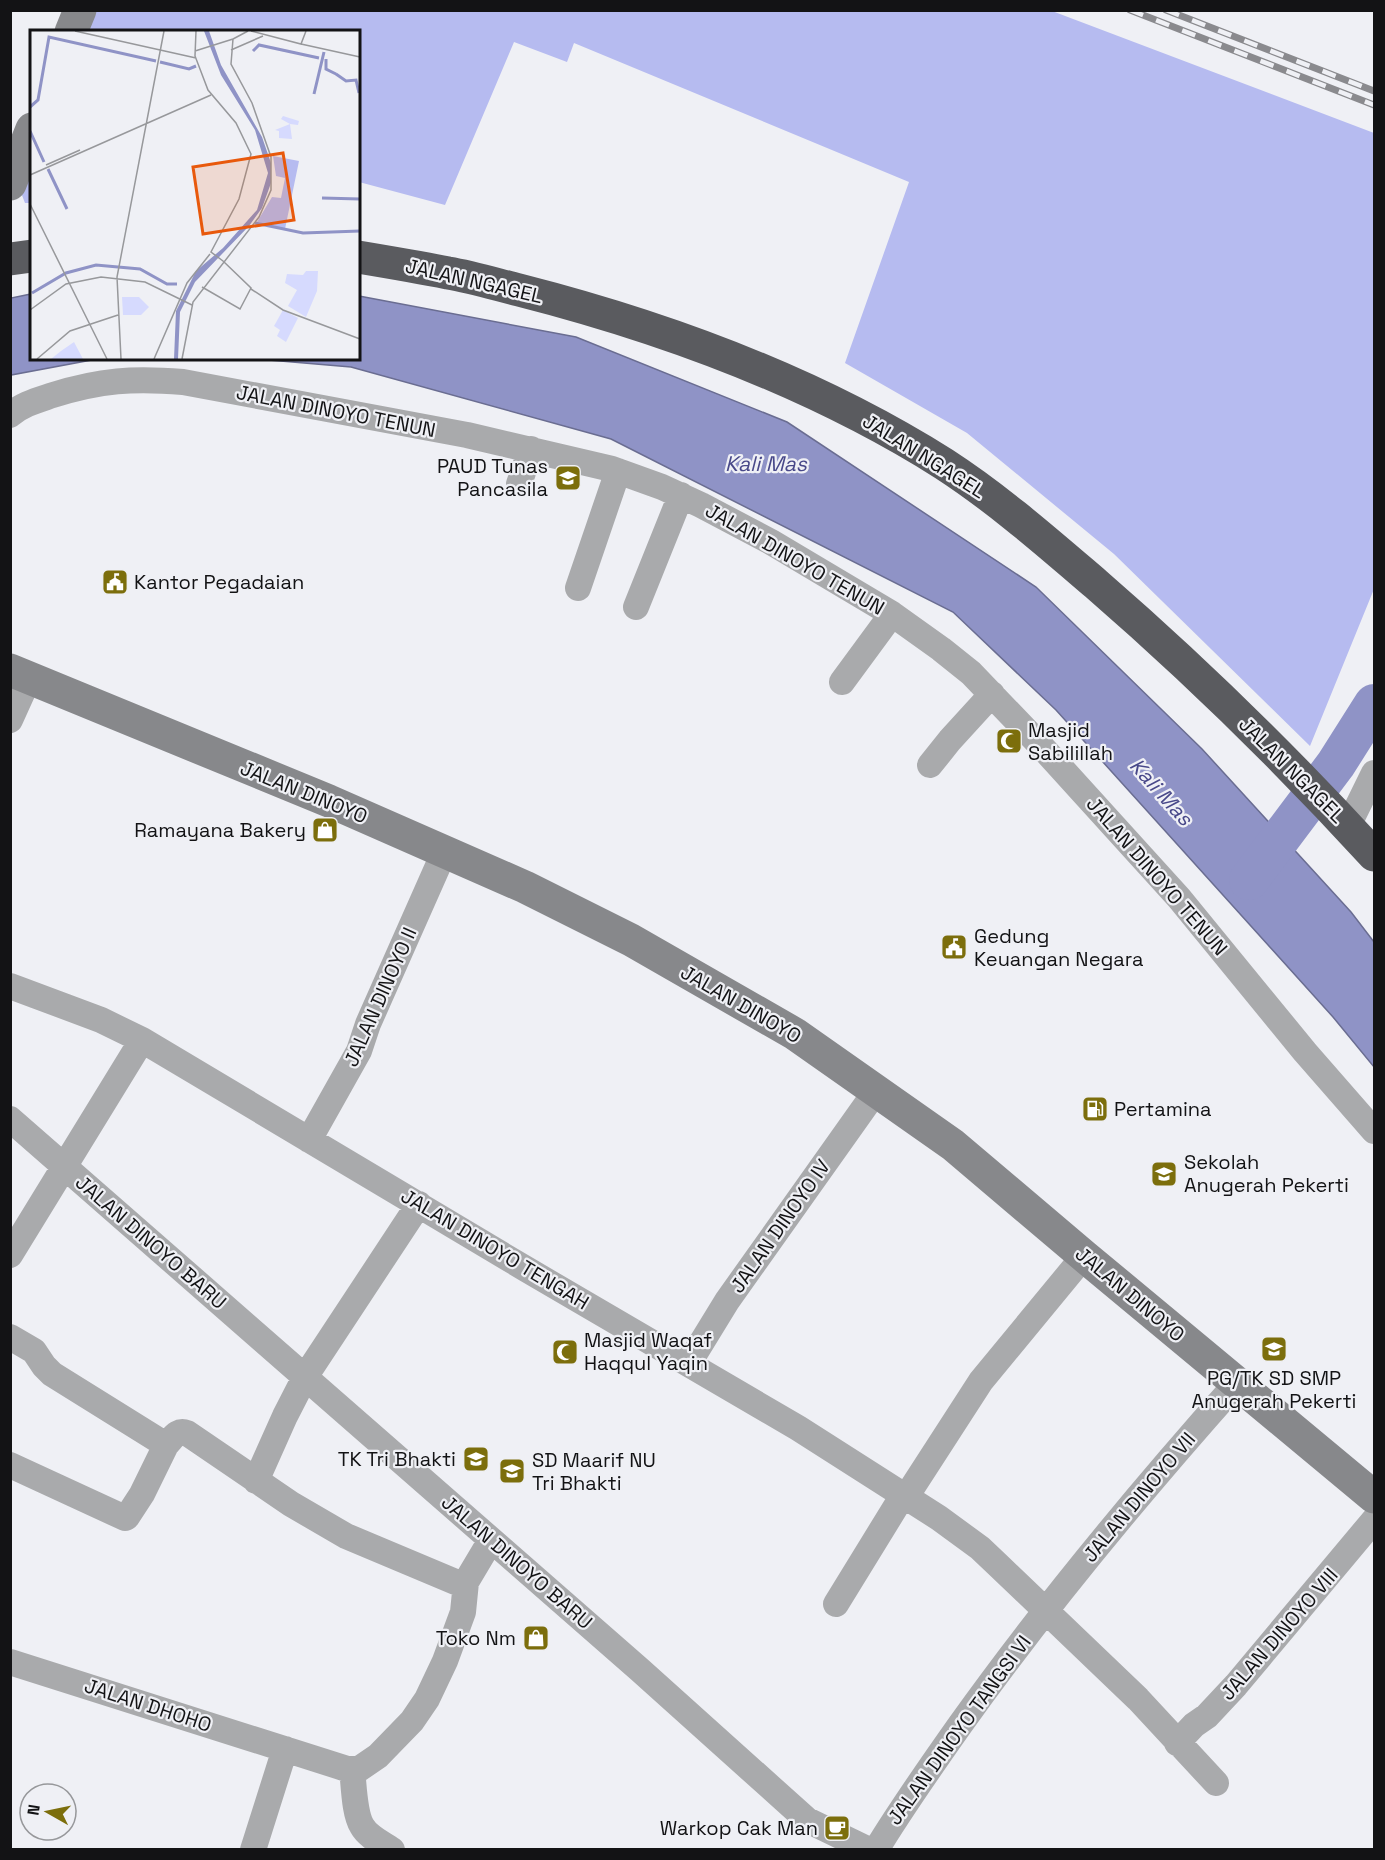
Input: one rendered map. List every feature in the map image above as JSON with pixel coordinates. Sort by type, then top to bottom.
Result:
[{"type":"highway","points":[[10,259],[30,256]]},
{"type":"highway","name":"JALAN NGAGEL","points":[[360,257],[450,273],[571,303],[660,331],[766,371],[870,422],[946,466],[1051,546],[1136,619],[1298,775],[1374,855]]},
{"type":"main road","points":[[72,30],[80,10]]},
{"type":"main road","points":[[10,184],[30,134]]},
{"type":"main road","name":"JALAN DINOYO","points":[[20,674],[329,801],[525,887],[631,940],[795,1034],[953,1145],[1236,1384],[1374,1497]]},
{"type":"street","name":"JALAN DINOYO TENUN","points":[[10,415],[36,400],[89,385],[123,380],[183,382],[467,435],[618,471],[681,495],[771,542],[892,614],[971,673],[1179,898],[1305,1052],[1374,1131]]},
{"type":"street","points":[[519,484],[531,449]]},
{"type":"street","points":[[578,588],[618,471]]},
{"type":"street","points":[[636,607],[681,495]]},
{"type":"street","points":[[842,682],[892,614]]},
{"type":"street","points":[[10,720],[20,674]]},
{"type":"street","points":[[930,765],[992,694]]},
{"type":"street","points":[[1341,818],[1374,773]]},
{"type":"street","name":"JALAN DINOYO II","points":[[309,1140],[359,1051],[368,1024],[438,866],[446,853]]},
{"type":"street","name":"JALAN DINOYO TENGAH","points":[[10,986],[101,1020],[142,1040],[798,1428],[939,1518],[980,1548],[1138,1700],[1216,1783]]},
{"type":"street","points":[[10,1255],[142,1040]]},
{"type":"street","name":"JALAN DINOYO IV","points":[[689,1363],[727,1301],[876,1091]]},
{"type":"street","name":"JALAN DINOYO BARU","points":[[10,1119],[640,1670],[807,1820],[869,1850]]},
{"type":"street","points":[[256,1481],[305,1377],[419,1204]]},
{"type":"street","points":[[836,1604],[904,1496],[981,1381],[1083,1256]]},
{"type":"street","points":[[10,1337],[34,1351],[52,1374],[166,1445]]},
{"type":"street","name":"JALAN DINOYO VII","points":[[1044,1612],[1113,1525],[1236,1384]]},
{"type":"street","points":[[10,1466],[125,1518],[142,1494],[166,1445],[177,1432],[182,1431],[301,1510],[346,1536],[465,1586]]},
{"type":"street","name":"JALAN DINOYO VIII","points":[[1177,1743],[1194,1725],[1210,1714],[1236,1685],[1374,1520]]},
{"type":"street","points":[[392,1850],[370,1836],[361,1826],[352,1769],[368,1764],[390,1744],[412,1721],[427,1700],[445,1661],[463,1612],[465,1586],[491,1540]]},
{"type":"street","name":"JALAN DINOYO TANGSI VI","points":[[876,1850],[892,1822],[961,1724],[1044,1612]]},
{"type":"street","name":"JALAN DHOHO","points":[[10,1662],[352,1769]]},
{"type":"street","points":[[252,1850],[285,1749]]},
{"type":"shaded area","points":[[91,10],[1052,11],[1374,133],[1374,589],[1310,746],[1114,554],[967,433],[845,363],[909,182],[574,43],[567,62],[514,42],[445,205],[360,182],[360,30],[83,30]]},
{"type":"shaded area","points":[[30,155],[30,203],[25,203],[18,185]]},
{"type":"water","points":[[30,294],[30,360],[92,360],[11,375],[11,298]]},
{"type":"water","name":"Kali Mas","points":[[360,296],[576,337],[787,422],[1036,587],[1202,749],[1351,912],[1374,942],[1374,1067],[1333,1017],[1056,710],[953,612],[611,439],[351,367],[269,360],[360,360]]},
{"type":"waterway","points":[[1249,880],[1336,764],[1374,704]]},
{"type":"railway","points":[[1130,10],[1374,105]]},
{"type":"railway","points":[[1166,10],[1374,91]]},
{"type":"place","name":"PAUD Tunas Pancasila","points":[[568,478]]},
{"type":"place","name":"Kantor Pegadaian","points":[[115,582]]},
{"type":"place","name":"Masjid Sabilillah","points":[[1009,741]]},
{"type":"place","name":"Ramayana Bakery","points":[[325,830]]},
{"type":"place","name":"Gedung Keuangan Negara","points":[[954,947]]},
{"type":"place","name":"Pertamina","points":[[1095,1109]]},
{"type":"place","name":"Sekolah Anugerah Pekerti","points":[[1164,1174]]},
{"type":"place","name":"PG/TK SD SMP Anugerah Pekerti","points":[[1274,1349]]},
{"type":"place","name":"Masjid Waqaf Haqqul Yaqin","points":[[565,1352]]},
{"type":"place","name":"TK Tri Bhakti","points":[[476,1459]]},
{"type":"place","name":"SD Maarif NU Tri Bhakti","points":[[512,1471]]},
{"type":"place","name":"Toko Nm","points":[[536,1638]]},
{"type":"place","name":"Warkop Cak Man","points":[[837,1828]]}]
